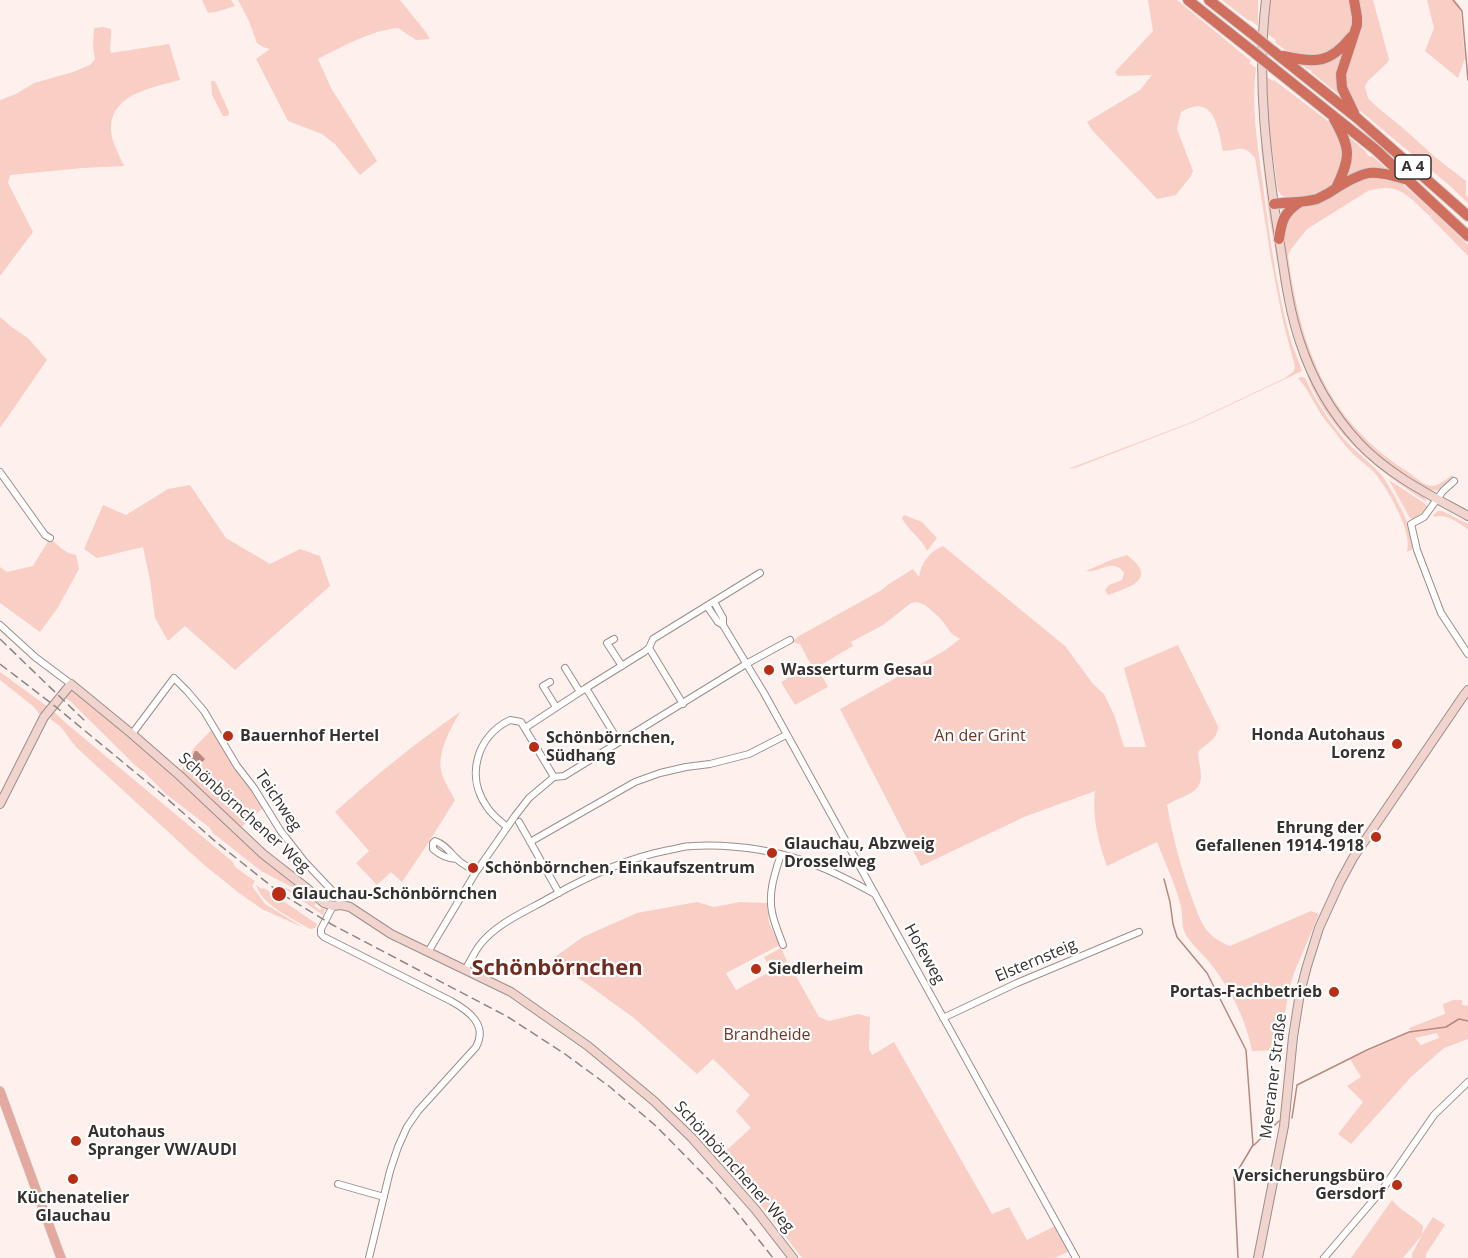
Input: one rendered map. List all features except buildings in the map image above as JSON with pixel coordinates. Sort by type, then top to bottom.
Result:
[{"type":"highway","name":"A 4","points":[[1188,0],[1376,150],[1468,236]]},
{"type":"highway","name":"A 4","points":[[1209,0],[1357,118],[1468,216]]},
{"type":"highway","points":[[1354,0],[1357,17],[1355,32],[1341,74],[1342,88],[1357,118]]},
{"type":"highway","points":[[1276,53],[1302,61],[1320,60],[1339,51],[1355,32]]},
{"type":"highway","points":[[1331,113],[1348,151],[1347,163],[1336,189]]},
{"type":"highway","points":[[1274,204],[1317,199],[1359,175],[1371,172],[1389,174],[1408,180]]},
{"type":"highway","points":[[1279,239],[1283,219],[1289,210],[1300,202]]},
{"type":"main road","points":[[0,1091],[61,1258]]},
{"type":"street","points":[[1266,0],[1262,89],[1265,138],[1279,239],[1300,342],[1311,370],[1330,406],[1360,444],[1382,464],[1411,484],[1468,516]]},
{"type":"street","points":[[0,472],[47,537]]},
{"type":"street","points":[[1454,481],[1443,491],[1424,517],[1411,524],[1417,550],[1441,613],[1468,654]]},
{"type":"street","points":[[525,728],[649,648],[653,639],[760,573]]},
{"type":"street","name":"Hofeweg","points":[[710,604],[723,618],[723,626],[764,693],[1076,1258]]},
{"type":"street","points":[[0,625],[35,657],[71,684],[44,717],[0,804]]},
{"type":"street","points":[[614,639],[607,644],[622,666]]},
{"type":"street","points":[[428,952],[476,872],[507,827],[530,798],[554,777],[564,776],[746,664],[790,640]]},
{"type":"street","points":[[649,648],[683,704]]},
{"type":"street","points":[[565,668],[619,742]]},
{"type":"street","name":"Teichweg","points":[[132,734],[174,678],[204,711],[231,757],[254,788],[280,830],[320,880],[338,897],[337,906]]},
{"type":"street","points":[[550,682],[543,686],[556,707]]},
{"type":"street","name":"Schönbörnchener Weg","points":[[71,684],[179,775],[263,854],[324,903],[350,908],[391,934],[511,992],[588,1046],[677,1123],[755,1209],[793,1258]]},
{"type":"street","name":"Meeraner Straße","points":[[1258,1258],[1284,1126],[1297,1013],[1307,966],[1319,928],[1353,858],[1468,690]]},
{"type":"street","points":[[507,827],[487,808],[476,779],[477,758],[481,747],[495,729],[510,720],[521,722],[554,777]]},
{"type":"street","points":[[530,842],[635,782],[668,771],[749,754],[786,735]]},
{"type":"street","points":[[519,822],[559,893]]},
{"type":"street","points":[[465,970],[479,945],[494,931],[559,893],[620,863],[690,846],[752,848],[781,854],[813,864],[875,894]]},
{"type":"street","points":[[781,854],[770,903],[773,919],[783,945]]},
{"type":"street","points":[[457,860],[476,872]]},
{"type":"street","points":[[309,890],[320,880]]},
{"type":"street","points":[[337,906],[321,928],[321,934],[324,937],[458,1005],[471,1015],[481,1032],[481,1039],[477,1047],[418,1111],[407,1127],[395,1155],[369,1258]]},
{"type":"street","name":"Elsternsteig","points":[[944,1018],[1017,983],[1139,932]]},
{"type":"street","points":[[1324,1258],[1382,1190],[1434,1115],[1468,1082]]},
{"type":"street","points":[[338,1184],[384,1197]]},
{"type":"green space","points":[[202,0],[231,0],[235,6],[208,13]]},
{"type":"green space","points":[[238,0],[400,0],[425,31],[430,39],[416,40],[398,28],[377,32],[318,59],[331,88],[377,161],[360,175],[335,144],[322,134],[288,121],[256,59],[270,49],[257,43]]},
{"type":"green space","points":[[1148,0],[1177,0],[1251,61],[1249,63],[1256,68],[1255,123],[1270,239],[1286,321],[1302,371],[1194,422],[1068,469],[1192,422],[1285,378],[1294,371],[1295,367],[1272,265],[1255,158],[1251,153],[1244,149],[1223,151],[1216,123],[1207,109],[1201,106],[1192,107],[1181,112],[1177,129],[1193,171],[1176,195],[1157,199],[1087,122],[1140,90],[1152,75],[1118,76],[1115,72],[1153,31]]},
{"type":"green space","points":[[1222,0],[1258,0],[1258,26],[1249,21]]},
{"type":"green space","points":[[1269,0],[1350,0],[1353,14],[1351,28],[1340,46],[1329,54],[1316,58],[1295,55],[1282,48],[1266,33]]},
{"type":"green space","points":[[1358,0],[1373,0],[1389,59],[1367,82],[1365,87],[1368,98],[1466,181],[1468,203],[1358,109],[1344,81]]},
{"type":"green space","points":[[1427,0],[1455,0],[1460,6],[1465,58],[1458,78],[1425,51],[1434,28]]},
{"type":"green space","points":[[94,28],[111,29],[111,53],[169,44],[180,80],[137,93],[119,106],[114,115],[111,131],[115,147],[124,166],[10,175],[8,183],[33,232],[0,276],[0,100],[34,83],[90,65],[95,59]]},
{"type":"green space","points":[[1347,46],[1342,97],[1312,71],[1301,65],[1302,62]]},
{"type":"green space","points":[[1265,76],[1274,80],[1329,122],[1344,144],[1343,169],[1328,188],[1308,196],[1287,197],[1282,196],[1278,191],[1267,114]]},
{"type":"green space","points":[[211,81],[215,81],[229,112],[228,116],[223,116],[212,95]]},
{"type":"green space","points":[[1346,134],[1370,157],[1372,156],[1388,170],[1344,182]]},
{"type":"green space","points":[[1261,146],[1283,276],[1282,287],[1269,216]]},
{"type":"green space","points":[[1367,175],[1401,183],[1468,245],[1468,256],[1430,217],[1433,214],[1430,216],[1403,193],[1388,188],[1379,188],[1368,191],[1307,229],[1288,255],[1293,288],[1309,349],[1336,403],[1355,428],[1378,450],[1423,483],[1433,486],[1452,475],[1454,477],[1437,491],[1420,485],[1385,462],[1352,430],[1338,411],[1326,392],[1306,350],[1291,292],[1285,256],[1286,219],[1297,208],[1318,204],[1329,199],[1353,181]]},
{"type":"green space","points":[[0,317],[28,338],[47,360],[0,428]]},
{"type":"green space","points":[[1307,375],[1310,376],[1345,431],[1423,496],[1427,502],[1391,478],[1356,448],[1327,414]]},
{"type":"green space","points":[[1298,378],[1305,378],[1322,409],[1343,438],[1379,472],[1387,483],[1410,530],[1413,539],[1411,550],[1407,552],[1408,543],[1403,522],[1385,488],[1374,472],[1350,451],[1324,418]]},
{"type":"green space","points":[[1389,480],[1424,503],[1426,510],[1413,519],[1410,518]]},
{"type":"green space","points":[[190,485],[226,538],[270,564],[300,549],[320,556],[330,586],[235,670],[185,626],[168,641],[155,618],[143,547],[97,558],[84,549],[103,505],[126,515],[168,489]]},
{"type":"green space","points":[[1438,511],[1468,524],[1468,529],[1448,517],[1434,517],[1433,515]]},
{"type":"green space","points":[[904,515],[922,522],[937,538],[927,551],[905,523],[902,518]]},
{"type":"green space","points":[[50,538],[65,551],[76,555],[79,569],[57,609],[40,632],[0,603],[0,567],[7,572],[33,566]]},
{"type":"green space","name":"An der Grint","points":[[943,546],[1065,646],[1093,684],[1104,694],[1115,717],[1124,747],[1146,747],[1124,668],[1178,645],[1218,726],[1214,738],[1198,752],[1201,776],[1198,787],[1167,805],[1181,865],[1201,920],[1207,931],[1230,946],[1311,911],[1319,914],[1289,989],[1279,1050],[1252,1051],[1246,1027],[1230,993],[1207,959],[1184,932],[1179,899],[1157,842],[1107,866],[1096,829],[1095,791],[1024,817],[921,866],[840,709],[944,651],[960,639],[952,634],[940,618],[925,605],[917,602],[911,603],[883,625],[851,642],[853,646],[817,667],[828,687],[795,705],[781,682],[811,665],[800,644],[792,642],[913,569],[919,577],[927,558]]},
{"type":"green space","points":[[1127,555],[1141,570],[1141,576],[1132,585],[1108,595],[1105,590],[1109,585],[1122,580],[1124,573],[1120,568],[1111,566],[1086,571]]},
{"type":"green space","points":[[0,672],[48,707],[39,714],[34,707],[0,680]]},
{"type":"green space","points":[[72,690],[113,720],[315,899],[261,871],[167,795],[64,697]]},
{"type":"green space","points":[[53,711],[233,862],[235,867],[255,881],[252,886],[265,904],[304,928],[262,909],[203,864],[76,747],[60,726],[50,719]]},
{"type":"green space","points":[[460,712],[445,742],[441,758],[442,774],[455,800],[402,882],[391,872],[377,885],[356,863],[369,851],[335,812],[396,760]]},
{"type":"green space","points":[[213,728],[265,806],[238,830],[179,775],[194,748]]},
{"type":"green space","points":[[278,884],[316,903],[314,906],[325,910],[323,915]]},
{"type":"green space","points":[[256,885],[317,924],[315,928],[310,929],[279,911],[265,899]]},
{"type":"green space","name":"Brandheide","points":[[697,902],[714,907],[740,902],[767,903],[769,923],[780,945],[726,973],[736,990],[788,962],[819,1017],[829,1021],[858,1014],[870,1017],[869,1049],[872,1055],[894,1042],[992,1214],[1009,1207],[1027,1240],[1055,1226],[1069,1251],[1055,1258],[802,1258],[758,1201],[718,1158],[751,1128],[736,1111],[750,1095],[713,1059],[697,1074],[634,1018],[552,959],[583,937],[637,913]]},
{"type":"green space","points":[[781,948],[787,961],[771,970],[764,957]]},
{"type":"green space","points":[[1453,1000],[1462,1000],[1462,1005],[1468,1006],[1468,1039],[1444,1048],[1411,1077],[1351,1144],[1338,1134],[1363,1102],[1347,1086],[1361,1077],[1350,1059],[1411,1032],[1409,1028],[1445,1014],[1443,1004]],"holes":[[[1437,1033],[1439,1038],[1421,1045],[1415,1038]]]},
{"type":"green space","points":[[1392,1200],[1423,1226],[1422,1234],[1433,1217],[1445,1225],[1426,1254],[1426,1258],[1412,1258],[1422,1235],[1403,1258],[1351,1258]]},
{"type":"shaded area","points":[[195,751],[205,759],[192,772],[187,765]]},
{"type":"waterway","points":[[1453,0],[1462,11],[1468,80]]},
{"type":"waterway","points":[[1164,879],[1177,937],[1207,973],[1246,1050],[1253,1145],[1234,1177],[1238,1258]]},
{"type":"waterway","points":[[1292,1118],[1297,1085],[1409,1032],[1446,1027],[1459,1019],[1468,1021]]},
{"type":"waterway","points":[[1254,1145],[1279,1121]]},
{"type":"railway","points":[[0,639],[85,721]]},
{"type":"railway","points":[[0,664],[56,707],[280,893],[331,924],[508,1017],[610,1087],[656,1126],[712,1183],[773,1258]]},
{"type":"place","name":"Wasserturm Gesau","points":[[769,670]]},
{"type":"place","name":"Bauernhof Hertel","points":[[228,736]]},
{"type":"place","name":"Honda Autohaus Lorenz","points":[[1397,744]]},
{"type":"place","name":"Schönbörnchen, Südhang","points":[[534,747]]},
{"type":"place","name":"Ehrung der Gefallenen 1914-1918","points":[[1376,837]]},
{"type":"place","name":"Glauchau, Abzweig Drosselweg","points":[[772,853]]},
{"type":"place","name":"Schönbörnchen, Einkaufszentrum","points":[[473,868]]},
{"type":"place","name":"Glauchau-Schönbörnchen","points":[[279,894]]},
{"type":"place","name":"Siedlerheim","points":[[756,969]]},
{"type":"place","name":"Portas-Fachbetrieb","points":[[1334,992]]},
{"type":"place","name":"Autohaus Spranger VW/AUDI","points":[[76,1141]]},
{"type":"place","name":"Küchenatelier Glauchau","points":[[73,1179]]},
{"type":"place","name":"Versicherungsbüro Gersdorf","points":[[1397,1185]]},
{"type":"district","name":"Schönbörnchen","points":[[557,969]]}]
